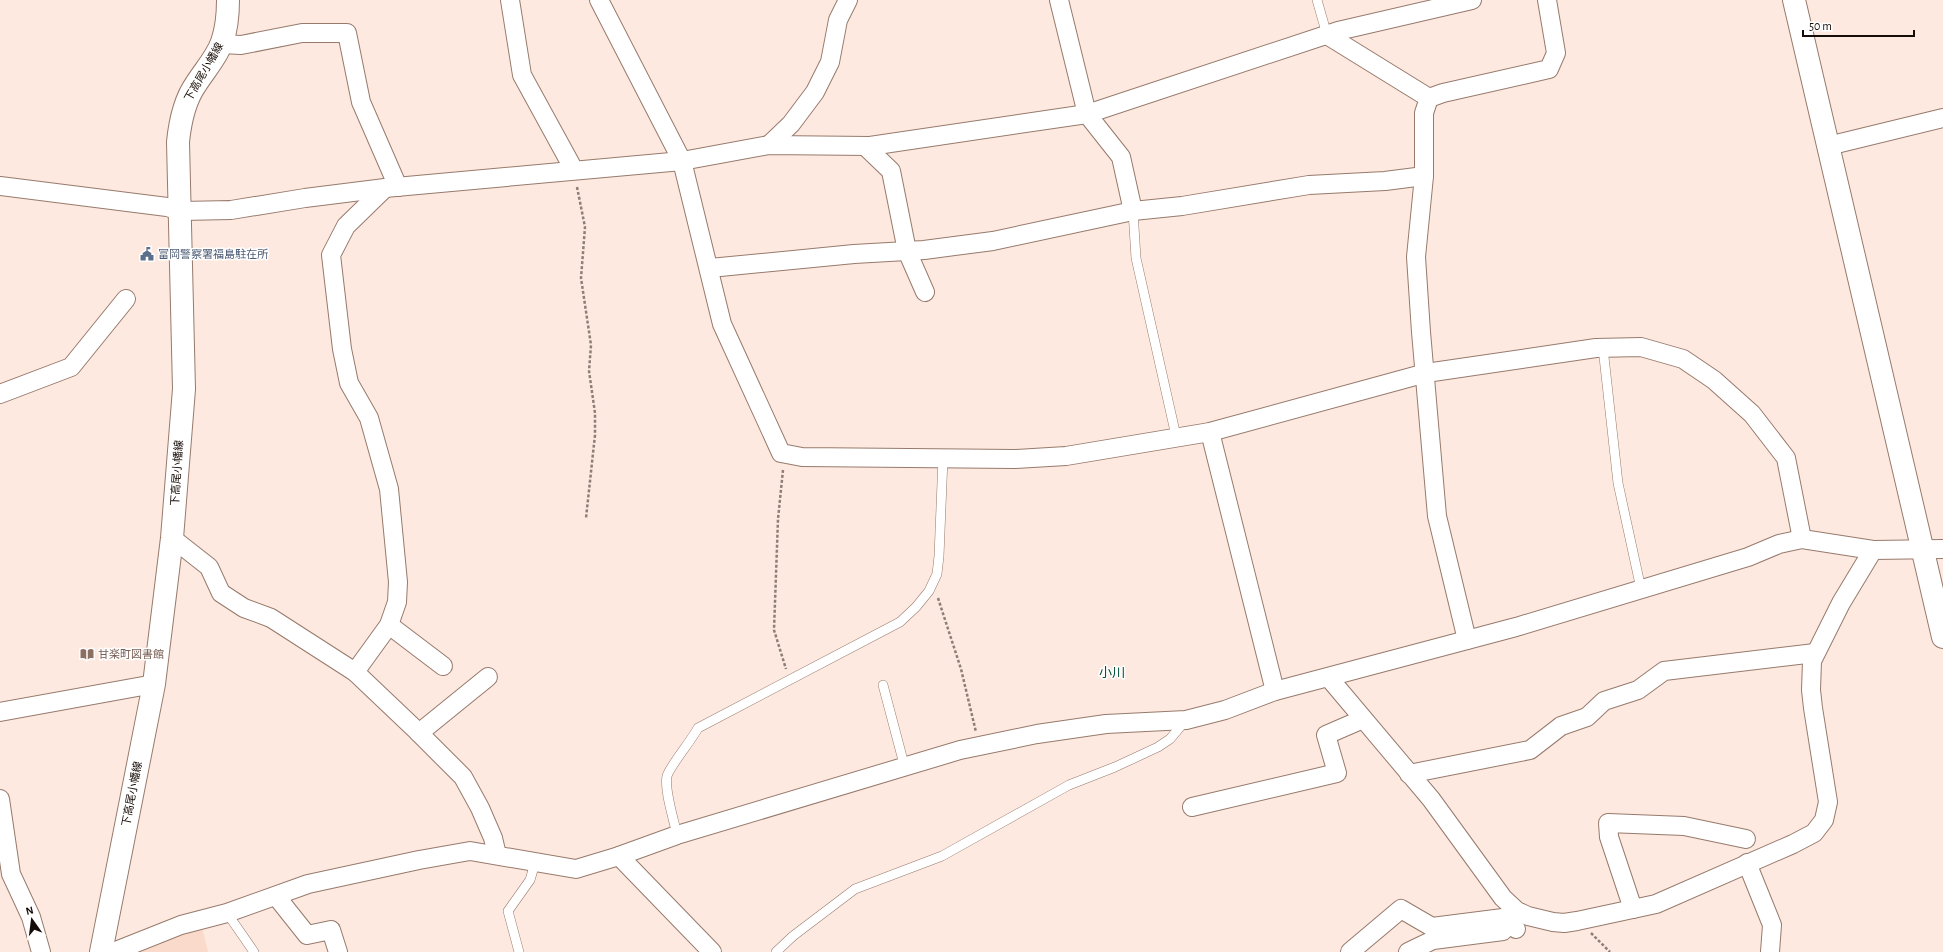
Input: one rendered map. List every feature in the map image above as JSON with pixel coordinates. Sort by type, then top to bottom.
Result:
[{"type":"main road","name":"下高尾小幡線","points":[[101,952],[154,684],[172,538],[184,389],[178,142],[180,123],[185,106],[194,86],[222,44],[227,28],[228,0]]},
{"type":"main road","points":[[1794,0],[1828,146],[1933,550],[1943,637]]},
{"type":"street","points":[[510,0],[522,75],[574,170]]},
{"type":"street","points":[[599,0],[682,161],[710,268],[722,324],[781,453],[802,457],[1047,458],[1176,436],[1210,432],[1426,373],[1603,348],[1641,347],[1683,359],[1714,380],[1752,414],[1786,458],[1802,539]]},
{"type":"street","points":[[769,145],[790,124],[815,92],[830,62],[838,20],[848,0]]},
{"type":"street","points":[[1059,0],[1087,114],[1121,157],[1133,211]]},
{"type":"street","points":[[0,186],[167,207],[180,211],[231,210],[305,198],[392,188],[682,161],[769,145],[865,146],[1087,114],[1327,35],[1472,0]]},
{"type":"street","points":[[1429,98],[1443,93],[1549,69],[1556,53],[1547,0]]},
{"type":"street","points":[[222,44],[241,45],[302,33],[347,33],[361,102],[392,188]]},
{"type":"street","points":[[1327,35],[1429,98]]},
{"type":"street","points":[[1429,98],[1424,113],[1424,176],[1416,257],[1437,516],[1467,640]]},
{"type":"street","points":[[1828,146],[1943,118]]},
{"type":"street","points":[[865,146],[891,171],[907,251],[925,292]]},
{"type":"street","points":[[710,268],[854,254],[907,251],[993,241],[1133,211],[1182,206],[1309,185],[1385,181],[1424,176]]},
{"type":"street","points":[[355,672],[388,625],[397,602],[398,582],[389,489],[369,418],[349,383],[342,349],[331,255],[346,226],[392,188]]},
{"type":"street","points":[[0,394],[71,367],[126,299]]},
{"type":"street","points":[[1210,432],[1275,691]]},
{"type":"street","points":[[172,538],[209,567],[221,593],[244,608],[270,618],[355,672],[419,733],[463,777],[488,826],[493,838],[497,855]]},
{"type":"street","points":[[113,952],[181,925],[227,913],[308,884],[419,860],[470,851],[576,869],[619,856],[677,835],[979,746],[1037,734],[1106,724],[1186,720],[1225,710],[1275,691],[1329,678],[1467,640],[1641,589],[1748,557],[1779,544],[1802,539],[1873,550],[1933,550]]},
{"type":"street","points":[[1329,678],[1431,799],[1503,898],[1517,911],[1540,919],[1564,923],[1577,922],[1656,904],[1793,844],[1814,832],[1824,820],[1828,802],[1811,690],[1812,661],[1841,603],[1873,550]]},
{"type":"street","points":[[388,625],[443,666]]},
{"type":"street","points":[[1409,774],[1530,750],[1561,726],[1587,717],[1604,701],[1638,690],[1664,671],[1815,653]]},
{"type":"street","points":[[419,733],[488,677]]},
{"type":"street","points":[[0,712],[154,684]]},
{"type":"street","points":[[1192,807],[1336,773],[1326,735],[1363,720]]},
{"type":"street","points":[[0,799],[11,874],[31,917],[41,952]]},
{"type":"street","points":[[1633,909],[1609,837],[1608,823],[1684,826],[1746,839]]},
{"type":"street","points":[[619,856],[712,952]]},
{"type":"street","points":[[1747,863],[1772,926],[1770,952]]},
{"type":"street","points":[[276,896],[307,935],[331,930],[338,952]]},
{"type":"street","points":[[1350,952],[1400,909],[1432,926],[1503,918],[1516,929]]},
{"type":"street","points":[[1408,952],[1433,940],[1516,929],[1540,919]]},
{"type":"lane","points":[[1317,0],[1327,35]]},
{"type":"lane","points":[[1133,211],[1136,258],[1176,436]]},
{"type":"lane","points":[[1603,348],[1618,483],[1641,589]]},
{"type":"lane","points":[[677,835],[666,784],[668,775],[698,728],[900,622],[916,607],[929,591],[937,574],[939,556],[943,458]]},
{"type":"lane","points":[[883,685],[905,768]]},
{"type":"lane","points":[[776,952],[793,936],[855,889],[942,856],[1069,785],[1115,767],[1158,747],[1170,739],[1186,720]]},
{"type":"lane","points":[[520,952],[508,912],[530,880],[535,863]]},
{"type":"lane","points":[[227,913],[254,952]]},
{"type":"path","points":[[574,170],[585,228],[581,278],[590,340],[589,371],[595,413],[595,435],[586,518]]},
{"type":"path","points":[[788,454],[783,466],[778,520],[774,630],[789,680]]},
{"type":"path","points":[[931,586],[937,596],[961,669],[979,746]]},
{"type":"path","points":[[1577,922],[1604,944],[1610,952]]},
{"type":"shaded area","points":[[202,927],[208,952],[136,952],[167,938]]},
{"type":"place","name":"富岡警察署福島駐在所","points":[[147,254]]},
{"type":"place","name":"甘楽町図書館","points":[[87,654]]},
{"type":"district","name":"小川","points":[[1112,673]]}]
